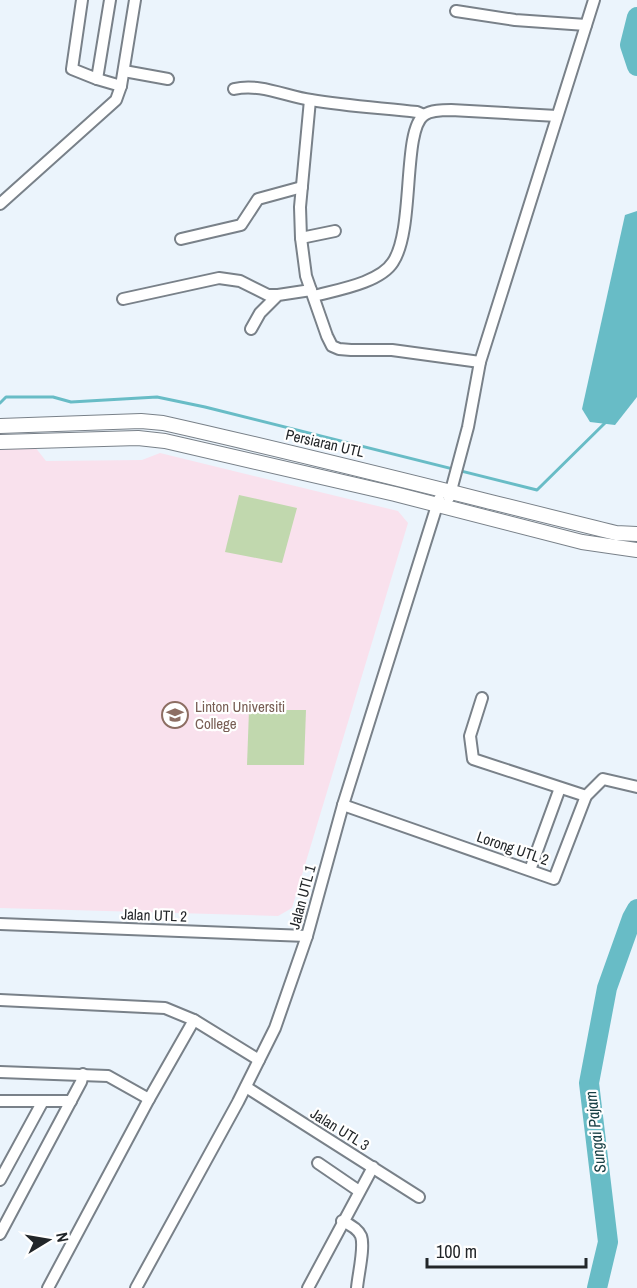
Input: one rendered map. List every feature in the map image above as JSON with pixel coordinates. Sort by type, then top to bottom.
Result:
[{"type":"street","points":[[82,0],[72,69],[97,80],[121,86]]},
{"type":"street","points":[[97,80],[110,0]]},
{"type":"street","points":[[0,204],[116,100],[124,71],[135,0]]},
{"type":"street","name":"Jalan UTL 1","points":[[136,1288],[246,1087],[275,1028],[307,936],[343,805],[460,459],[480,362],[594,0]]},
{"type":"street","points":[[456,10],[515,20],[586,25]]},
{"type":"street","points":[[124,71],[168,79]]},
{"type":"street","points":[[234,89],[245,86],[257,87],[310,100],[417,112],[424,115]]},
{"type":"street","points":[[310,100],[300,207],[301,238],[306,276],[332,346],[339,349],[393,350],[480,362]]},
{"type":"street","points":[[123,299],[219,278],[240,281],[268,295],[278,295],[312,293],[378,277],[393,263],[401,245],[407,219],[412,143],[417,125],[424,115],[434,111],[451,110],[556,116]]},
{"type":"street","points":[[182,239],[241,225],[258,199],[302,187]]},
{"type":"street","points":[[301,238],[334,231]]},
{"type":"street","points":[[250,329],[260,313],[278,295]]},
{"type":"street","name":"Persiaran UTL","points":[[0,426],[152,422],[337,463],[446,495],[582,542],[623,550],[637,550]]},
{"type":"street","name":"Persiaran UTL","points":[[0,442],[154,439],[446,495],[616,533],[637,534]]},
{"type":"street","points":[[482,698],[470,736],[473,759],[586,796],[603,778],[637,788]]},
{"type":"street","points":[[530,870],[560,788]]},
{"type":"street","name":"Lorong UTL 2","points":[[343,805],[554,879],[586,796]]},
{"type":"street","name":"Jalan UTL 2","points":[[0,924],[307,936]]},
{"type":"street","points":[[0,1000],[165,1008],[194,1020],[259,1060]]},
{"type":"street","points":[[48,1288],[194,1020]]},
{"type":"street","points":[[0,1072],[108,1076],[149,1099]]},
{"type":"street","points":[[0,1234],[83,1074]]},
{"type":"street","name":"Jalan UTL 3","points":[[246,1087],[419,1197]]},
{"type":"street","points":[[0,1101],[71,1101]]},
{"type":"street","points":[[0,1180],[43,1101]]},
{"type":"street","points":[[318,1163],[359,1191]]},
{"type":"street","points":[[308,1288],[373,1167]]},
{"type":"street","points":[[342,1221],[361,1235],[362,1248],[357,1288]]},
{"type":"shaded area","name":"Linton Universiti College","points":[[35,447],[46,461],[142,460],[160,453],[398,511],[408,523],[292,908],[278,916],[0,908],[0,449]]},
{"type":"green space","points":[[239,495],[297,508],[282,563],[225,552]]},
{"type":"green space","points":[[249,710],[306,710],[304,765],[247,765]]},
{"type":"water","points":[[637,211],[637,397],[615,425],[590,422],[582,409],[625,215]]},
{"type":"waterway","name":"Sungai Pajam","points":[[637,17],[630,45],[637,66]]},
{"type":"waterway","points":[[0,403],[6,397],[53,397],[71,402],[157,397],[537,490],[607,421]]},
{"type":"waterway","name":"Sungai Pajam","points":[[597,1288],[608,1242],[589,1083],[607,988],[637,909]]},
{"type":"place","name":"Linton Universiti College","points":[[175,715]]}]
